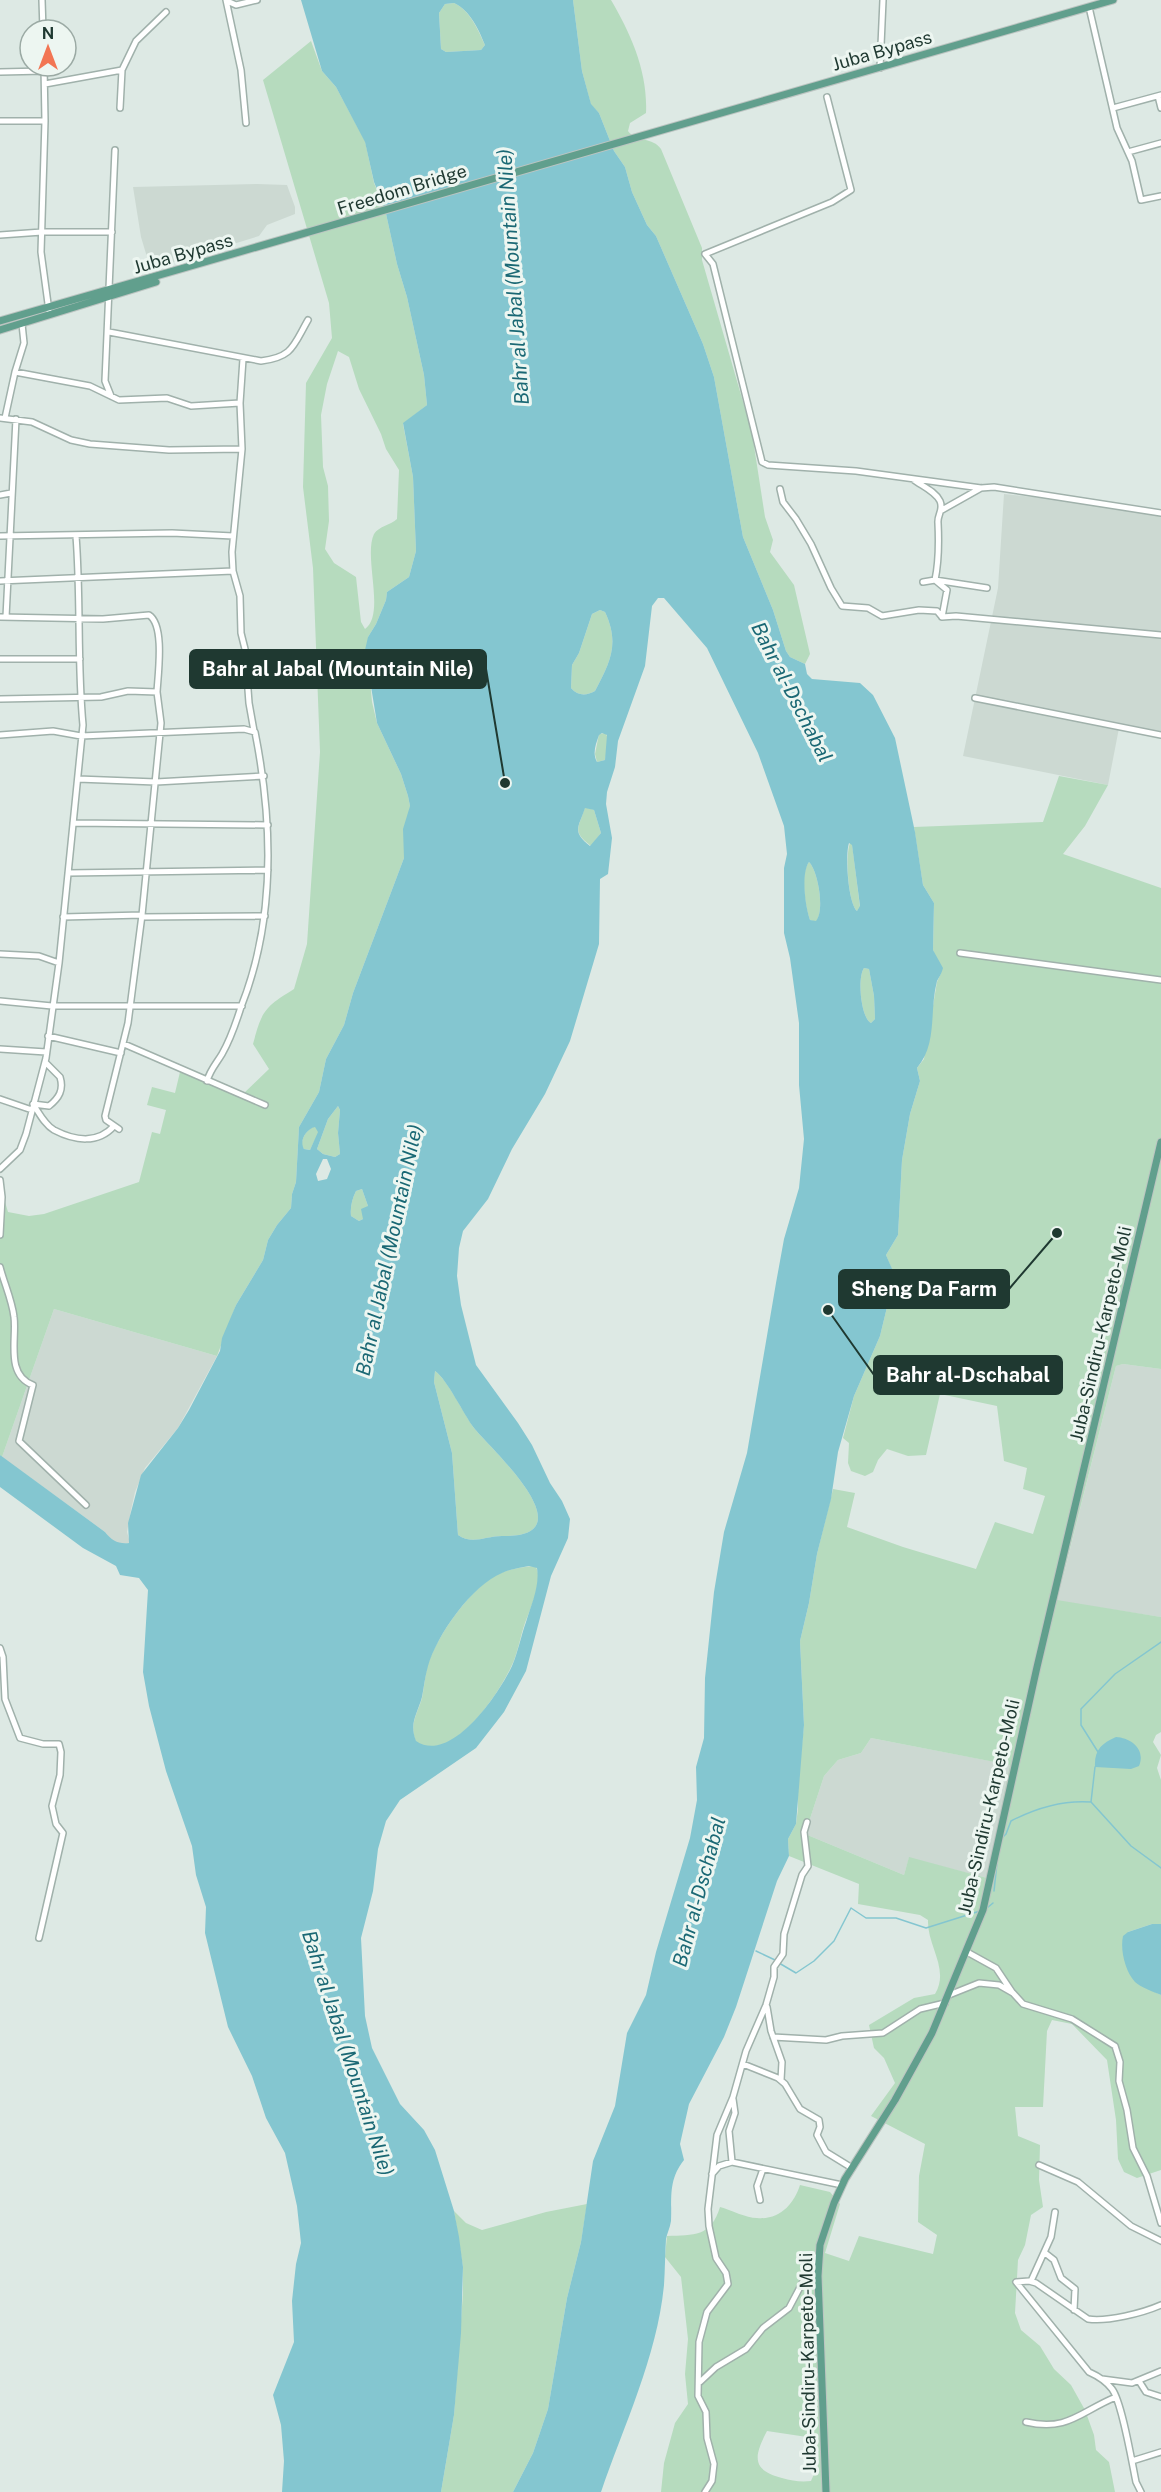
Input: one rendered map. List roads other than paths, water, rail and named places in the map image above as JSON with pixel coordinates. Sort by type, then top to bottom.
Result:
[{"type":"main road","name":"Juba Bypass","points":[[660,129],[1113,0]]},
{"type":"main road","name":"Freedom Bridge","points":[[255,249],[660,129]]},
{"type":"main road","name":"Juba Bypass","points":[[0,321],[49,312],[255,249]]},
{"type":"main road","name":"Juba Bypass","points":[[0,330],[22,324],[49,312]]},
{"type":"main road","name":"Juba-Sindiru-Karpeto-Moli","points":[[826,2492],[818,2259],[829,2216],[842,2186],[895,2100],[932,2033],[967,1952],[987,1894],[1042,1646],[1161,1142]]},
{"type":"street","points":[[42,0],[43,18]]},
{"type":"street","points":[[226,0],[236,5],[256,0]]},
{"type":"street","points":[[226,0],[241,70],[246,123]]},
{"type":"street","points":[[880,68],[883,0]]},
{"type":"street","points":[[1089,7],[1117,128],[1128,152],[1142,200],[1161,196]]},
{"type":"street","points":[[120,108],[122,70],[136,41],[166,12]]},
{"type":"street","points":[[45,84],[122,70]]},
{"type":"street","points":[[0,72],[18,71]]},
{"type":"street","points":[[45,78],[41,264],[49,312]]},
{"type":"street","points":[[1113,108],[1159,96],[1161,108]]},
{"type":"street","points":[[828,97],[851,190],[832,202],[705,254],[713,264],[762,462],[768,465],[856,471],[981,488],[994,487],[1161,513]]},
{"type":"street","points":[[0,122],[45,121]]},
{"type":"street","points":[[1128,152],[1161,143]]},
{"type":"street","points":[[111,396],[105,381],[109,332],[115,150]]},
{"type":"street","points":[[0,235],[42,232],[111,232]]},
{"type":"street","points":[[109,332],[261,361],[278,359],[286,355],[308,320]]},
{"type":"street","points":[[22,324],[24,343],[3,418],[41,425],[71,440],[90,444],[170,450],[242,449]]},
{"type":"street","points":[[207,1082],[211,1067],[223,1052],[242,1006],[265,916],[268,870],[268,825],[264,776],[248,694],[245,649],[241,633],[240,596],[233,571],[233,536],[242,449],[240,402],[243,359]]},
{"type":"street","points":[[15,372],[90,386],[119,400],[167,398],[191,406],[240,402]]},
{"type":"street","points":[[16,419],[10,535],[3,581],[3,617],[103,619],[140,615],[153,618],[159,635],[157,692],[161,709],[142,916],[130,1005],[124,1044],[105,1116],[106,1120],[116,1127],[100,1137],[87,1140],[53,1129],[33,1107]]},
{"type":"street","points":[[912,478],[936,495],[942,510]]},
{"type":"street","points":[[935,580],[940,544],[937,520],[942,510],[981,488]]},
{"type":"street","points":[[780,489],[783,502],[812,544],[829,586],[842,606],[868,608],[884,616],[926,609],[937,611],[942,617]]},
{"type":"street","points":[[0,495],[11,493]]},
{"type":"street","points":[[0,536],[172,533],[233,536]]},
{"type":"street","points":[[0,1169],[20,1150],[33,1107],[45,1062],[59,963],[83,725],[79,698],[80,579],[76,536]]},
{"type":"street","points":[[3,581],[233,571]]},
{"type":"street","points":[[935,580],[946,591],[942,617]]},
{"type":"street","points":[[923,582],[935,580],[987,588]]},
{"type":"street","points":[[942,617],[956,616],[1044,623],[1161,635]]},
{"type":"street","points":[[0,659],[80,659]]},
{"type":"street","points":[[0,699],[79,698],[101,697],[128,691],[157,692]]},
{"type":"street","points":[[975,698],[1161,735]]},
{"type":"street","points":[[0,735],[52,730],[81,735],[244,729],[254,731]]},
{"type":"street","points":[[78,779],[156,782],[264,776]]},
{"type":"street","points":[[74,823],[268,825]]},
{"type":"street","points":[[68,873],[268,870]]},
{"type":"street","points":[[63,917],[265,916]]},
{"type":"street","points":[[960,953],[1161,980]]},
{"type":"street","points":[[0,954],[39,956],[59,963]]},
{"type":"street","points":[[0,1001],[52,1006],[242,1006]]},
{"type":"street","points":[[48,1036],[121,1053]]},
{"type":"street","points":[[124,1044],[207,1082],[265,1105]]},
{"type":"street","points":[[0,1049],[46,1052]]},
{"type":"street","points":[[0,1099],[33,1107],[49,1106],[58,1099],[61,1091],[60,1077],[45,1062]]},
{"type":"street","points":[[0,1180],[0,1236]]},
{"type":"street","points":[[0,1267],[15,1319],[16,1365],[24,1379],[33,1385],[19,1441],[86,1505]]},
{"type":"street","points":[[0,1648],[3,1657],[5,1699],[20,1738],[43,1744],[59,1744],[61,1752],[57,1792],[52,1806],[57,1824],[63,1833],[39,1938]]},
{"type":"street","points":[[705,2492],[712,2481],[714,2464],[707,2438],[706,2412],[698,2396],[699,2347],[703,2322],[713,2301],[728,2284],[726,2273],[716,2258],[709,2226],[717,2135],[733,2097],[746,2051],[766,2005],[774,1977],[774,1967],[783,1954],[786,1926],[802,1875],[808,1866],[804,1832],[807,1822]]},
{"type":"street","points":[[967,1952],[996,1968],[1023,2004],[1072,2019],[1115,2046],[1120,2062],[1119,2081],[1127,2110],[1133,2148],[1147,2176],[1161,2223]]},
{"type":"street","points":[[949,1995],[979,1983],[999,1985],[1013,1993]]},
{"type":"street","points":[[773,2037],[826,2040],[842,2036],[883,2033],[920,2009],[945,2003]]},
{"type":"street","points":[[766,2005],[773,2037],[782,2062],[781,2080]]},
{"type":"street","points":[[743,2064],[781,2080],[800,2109],[819,2120],[818,2135],[826,2152],[852,2168]]},
{"type":"street","points":[[732,2162],[729,2131],[735,2113],[733,2097]]},
{"type":"street","points":[[712,2174],[719,2166],[732,2162],[842,2186]]},
{"type":"street","points":[[1039,2165],[1078,2182],[1131,2226],[1161,2241]]},
{"type":"street","points":[[760,2200],[757,2186],[763,2169]]},
{"type":"street","points":[[1031,2282],[1053,2232],[1055,2212]]},
{"type":"street","points":[[1045,2253],[1054,2260],[1061,2278],[1075,2289],[1074,2310]]},
{"type":"street","points":[[699,2384],[716,2367],[746,2349],[763,2328],[789,2308],[816,2257]]},
{"type":"street","points":[[1141,2492],[1136,2482],[1112,2388],[1089,2372],[1016,2282],[1031,2282],[1088,2319],[1104,2320],[1161,2305]]},
{"type":"street","points":[[1102,2379],[1123,2383],[1139,2381],[1161,2371]]},
{"type":"street","points":[[1139,2381],[1146,2392],[1161,2397]]},
{"type":"street","points":[[1026,2422],[1045,2425],[1066,2423],[1116,2397]]},
{"type":"street","points":[[1132,2461],[1161,2452]]},
{"type":"water","points":[[301,0],[573,0],[582,71],[591,104],[599,113],[614,151],[625,167],[632,192],[647,225],[656,236],[703,344],[714,377],[743,537],[773,610],[786,651],[790,657],[805,664],[807,674],[812,679],[860,683],[873,695],[895,738],[915,832],[923,885],[934,903],[933,950],[943,968],[937,981],[928,1048],[917,1068],[920,1081],[910,1114],[902,1160],[898,1235],[886,1255],[893,1271],[888,1303],[880,1336],[854,1396],[838,1452],[831,1499],[817,1554],[800,1641],[804,1725],[796,1824],[788,1839],[789,1856],[777,1881],[724,2037],[689,2104],[680,2144],[684,2160],[675,2175],[672,2189],[671,2221],[666,2239],[660,2312],[647,2364],[601,2492],[513,2492],[533,2453],[548,2409],[567,2298],[581,2242],[593,2161],[615,2106],[627,2033],[646,1995],[656,1952],[690,1838],[697,1800],[696,1767],[704,1738],[705,1678],[714,1592],[724,1532],[747,1453],[784,1239],[799,1188],[804,1139],[799,1085],[799,1023],[790,958],[784,933],[784,868],[787,854],[784,826],[758,753],[707,648],[664,598],[658,598],[652,606],[645,666],[618,741],[615,767],[607,792],[606,804],[612,838],[608,874],[600,879],[599,944],[570,1041],[545,1094],[512,1149],[488,1199],[463,1231],[459,1248],[457,1276],[461,1305],[476,1365],[532,1445],[550,1483],[562,1501],[570,1519],[568,1538],[551,1576],[526,1671],[504,1712],[476,1748],[400,1800],[386,1821],[378,1849],[373,1891],[361,1938],[365,2016],[372,2048],[400,2104],[424,2130],[435,2150],[454,2211],[459,2237],[463,2267],[461,2333],[454,2415],[441,2492],[282,2492],[284,2461],[281,2425],[273,2395],[294,2342],[292,2301],[301,2243],[297,2206],[285,2153],[266,2118],[252,2076],[228,2027],[205,1933],[206,1907],[196,1875],[192,1846],[166,1771],[149,1706],[143,1672],[148,1590],[139,1578],[120,1575],[116,1566],[83,1548],[0,1487],[0,1455],[113,1540],[129,1543],[128,1523],[141,1475],[178,1428],[189,1410],[220,1351],[222,1338],[236,1305],[263,1260],[268,1240],[291,1208],[296,1182],[299,1127],[319,1092],[326,1059],[344,1025],[353,993],[404,858],[403,829],[410,806],[401,774],[377,723],[365,650],[368,637],[386,600],[387,592],[409,577],[416,551],[413,477],[403,423],[427,405],[424,375],[385,209],[374,182],[365,142],[336,87],[322,71]],"holes":[[[454,3],[460,6],[473,21],[485,45],[481,50],[446,52],[441,49],[439,13],[445,4]],[[600,610],[605,612],[612,634],[611,653],[595,691],[582,694],[576,693],[571,688],[572,665],[579,653],[592,614]],[[602,733],[607,735],[605,760],[597,762],[595,752],[599,735]],[[585,808],[594,810],[601,833],[590,846],[580,836],[579,824]],[[849,843],[852,845],[860,906],[857,911],[851,899],[847,868]],[[809,862],[815,873],[819,891],[820,908],[816,921],[810,920],[808,914],[804,881]],[[864,968],[869,969],[875,1019],[871,1023],[865,1014],[861,988]],[[338,1106],[340,1110],[338,1133],[340,1154],[335,1157],[323,1154],[317,1149],[328,1119]],[[315,1127],[318,1132],[310,1150],[304,1149],[303,1146],[306,1133]],[[323,1159],[327,1159],[331,1169],[327,1179],[318,1181],[316,1174]],[[362,1189],[368,1206],[361,1209],[363,1219],[359,1221],[351,1216],[356,1191]],[[435,1371],[445,1381],[474,1428],[514,1472],[536,1508],[537,1523],[527,1533],[474,1540],[458,1535],[452,1453],[434,1382]],[[529,1566],[537,1568],[538,1575],[516,1655],[506,1678],[485,1708],[458,1735],[444,1743],[430,1746],[416,1741],[413,1729],[414,1719],[422,1697],[428,1666],[439,1640],[457,1612],[479,1588],[491,1579]]]},
{"type":"water","points":[[1116,1737],[1132,1742],[1136,1746],[1141,1760],[1139,1766],[1131,1769],[1095,1767],[1096,1756],[1100,1748]]},
{"type":"water","points":[[1152,1924],[1161,1924],[1161,1995],[1135,1982],[1128,1972],[1123,1954],[1123,1936]]},
{"type":"waterway","points":[[1098,1752],[1081,1725],[1081,1709],[1115,1674],[1161,1642]]},
{"type":"waterway","points":[[1091,1802],[1095,1767]]},
{"type":"waterway","points":[[1002,1838],[1011,1821],[1030,1812],[1060,1804],[1091,1802],[1131,1846],[1161,1868]]},
{"type":"waterway","points":[[994,1891],[997,1863]]},
{"type":"waterway","points":[[987,1908],[993,1903]]},
{"type":"waterway","points":[[779,1963],[796,1973],[814,1961],[834,1941],[851,1908],[866,1918],[896,1918],[926,1928],[980,1911]]},
{"type":"waterway","points":[[756,1951],[775,1960]]},
{"type":"place","name":"Bahr al Jabal (Mountain Nile)","points":[[505,783]]},
{"type":"place","name":"Sheng Da Farm","points":[[1057,1233]]},
{"type":"place","name":"Bahr al-Dschabal","points":[[828,1310]]}]
